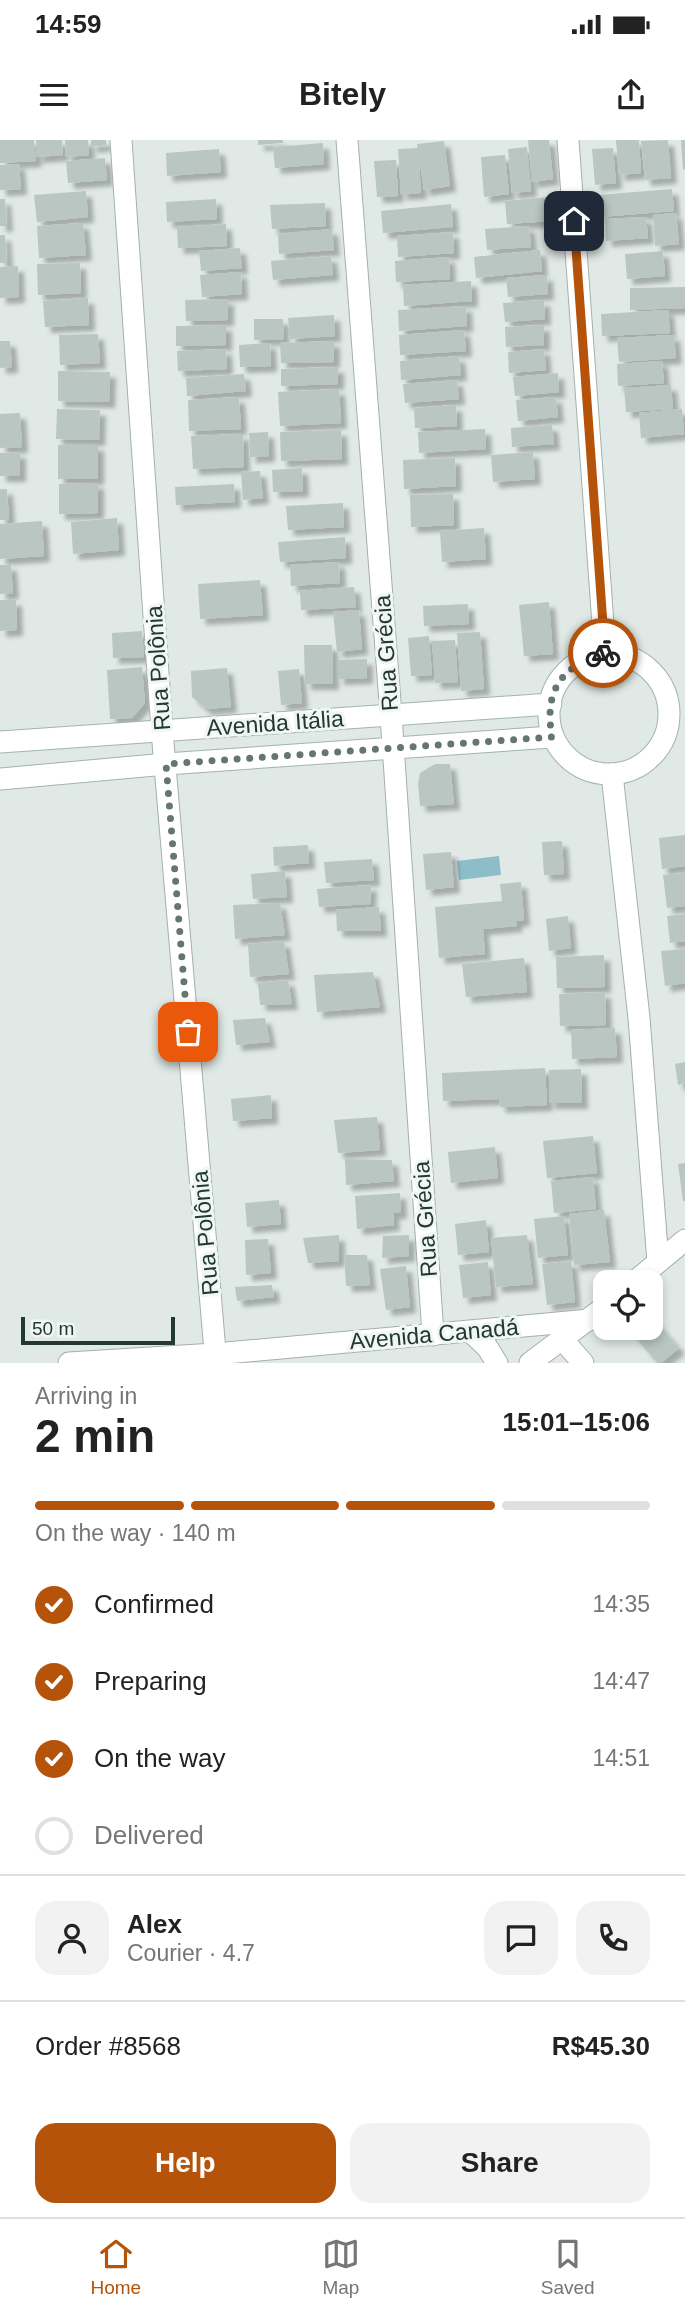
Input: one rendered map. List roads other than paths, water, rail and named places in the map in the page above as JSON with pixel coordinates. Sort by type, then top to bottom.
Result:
[{"type":"street","name":"Rua Polônia","points":[[121,140],[162,731],[215,1358]]},
{"type":"street","name":"Rua Grécia","points":[[347,140],[391,715],[433,1335]]},
{"type":"street","points":[[568,140],[605,652]]},
{"type":"street","points":[[605,652],[634,660],[675,693],[669,712],[676,729],[636,768],[612,774],[593,772],[575,764],[552,737],[548,716],[557,683],[569,669],[585,659],[605,652]]},
{"type":"street","name":"Avenida Itália","points":[[0,742],[551,705]]},
{"type":"street","name":"Avenida Itália","points":[[0,779],[166,764],[552,737]]},
{"type":"street","points":[[612,774],[639,1018],[658,1262]]},
{"type":"street","points":[[649,1270],[685,1240]]},
{"type":"street","name":"Avenida Canadá","points":[[69,1363],[215,1358],[471,1332],[593,1314]]},
{"type":"street","points":[[530,1363],[593,1317]]},
{"type":"street","points":[[471,1332],[487,1347],[497,1363]]},
{"type":"street","points":[[562,1339],[583,1363]]},
{"type":"water","points":[[499,856],[501,875],[459,880],[457,861]]}]
